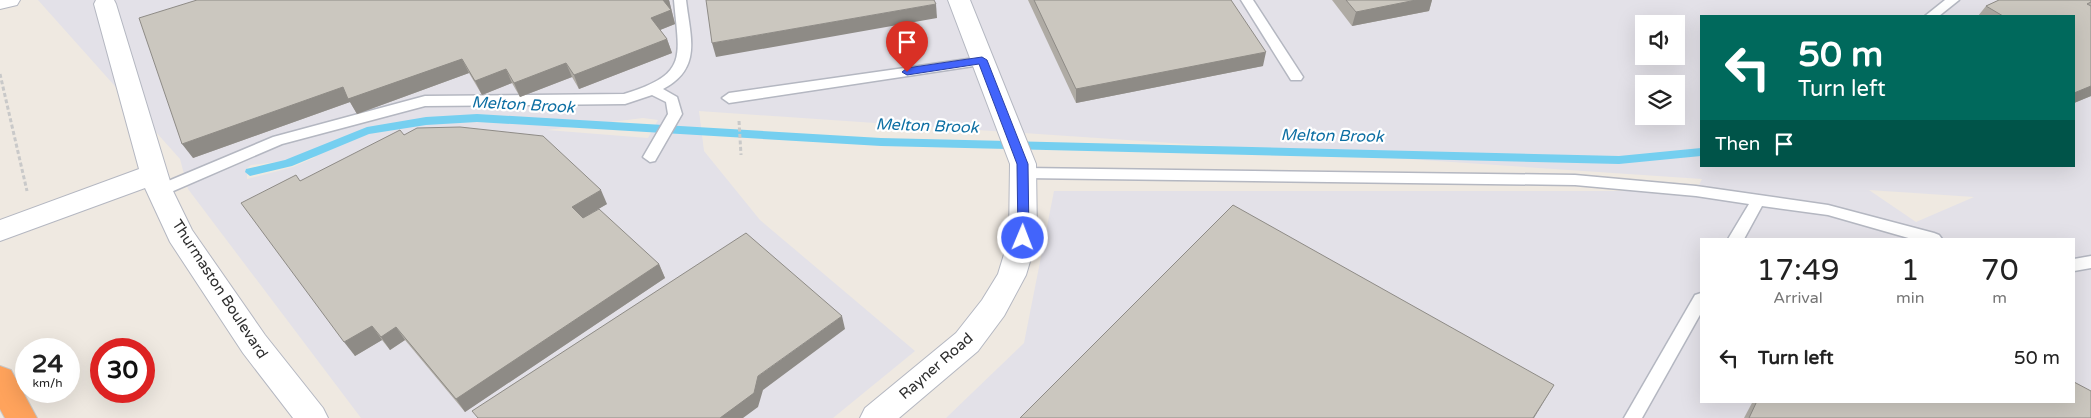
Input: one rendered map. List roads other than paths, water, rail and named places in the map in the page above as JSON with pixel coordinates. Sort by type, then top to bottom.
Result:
[{"type":"highway","points":[[0,380],[21,418]]},
{"type":"street","points":[[0,2],[9,0]]},
{"type":"street","name":"Rayner Road","points":[[876,418],[967,342],[993,308],[1012,275],[1023,238],[1024,168],[958,0]]},
{"type":"street","name":"Thurmaston Boulevard","points":[[105,4],[157,183],[180,235],[254,344],[312,418]]},
{"type":"street","points":[[0,231],[33,218],[157,183]]},
{"type":"lane","points":[[157,183],[278,140],[426,100],[624,99],[654,90],[676,74],[685,55],[680,0]]},
{"type":"lane","points":[[1247,0],[1296,77]]},
{"type":"lane","points":[[1932,15],[1953,0]]},
{"type":"lane","points":[[729,98],[982,60]]},
{"type":"lane","points":[[650,157],[675,114],[672,100],[654,90]]},
{"type":"lane","points":[[1024,168],[1574,180],[1759,199],[1828,210],[1930,238]]},
{"type":"lane","points":[[1737,238],[1759,199]]},
{"type":"lane","points":[[2075,265],[2091,262]]},
{"type":"lane","points":[[1632,418],[1700,301]]},
{"type":"waterway","name":"Melton Brook","points":[[250,172],[288,163],[367,131],[426,121],[477,118],[881,142],[1619,160],[1700,152]]}]
